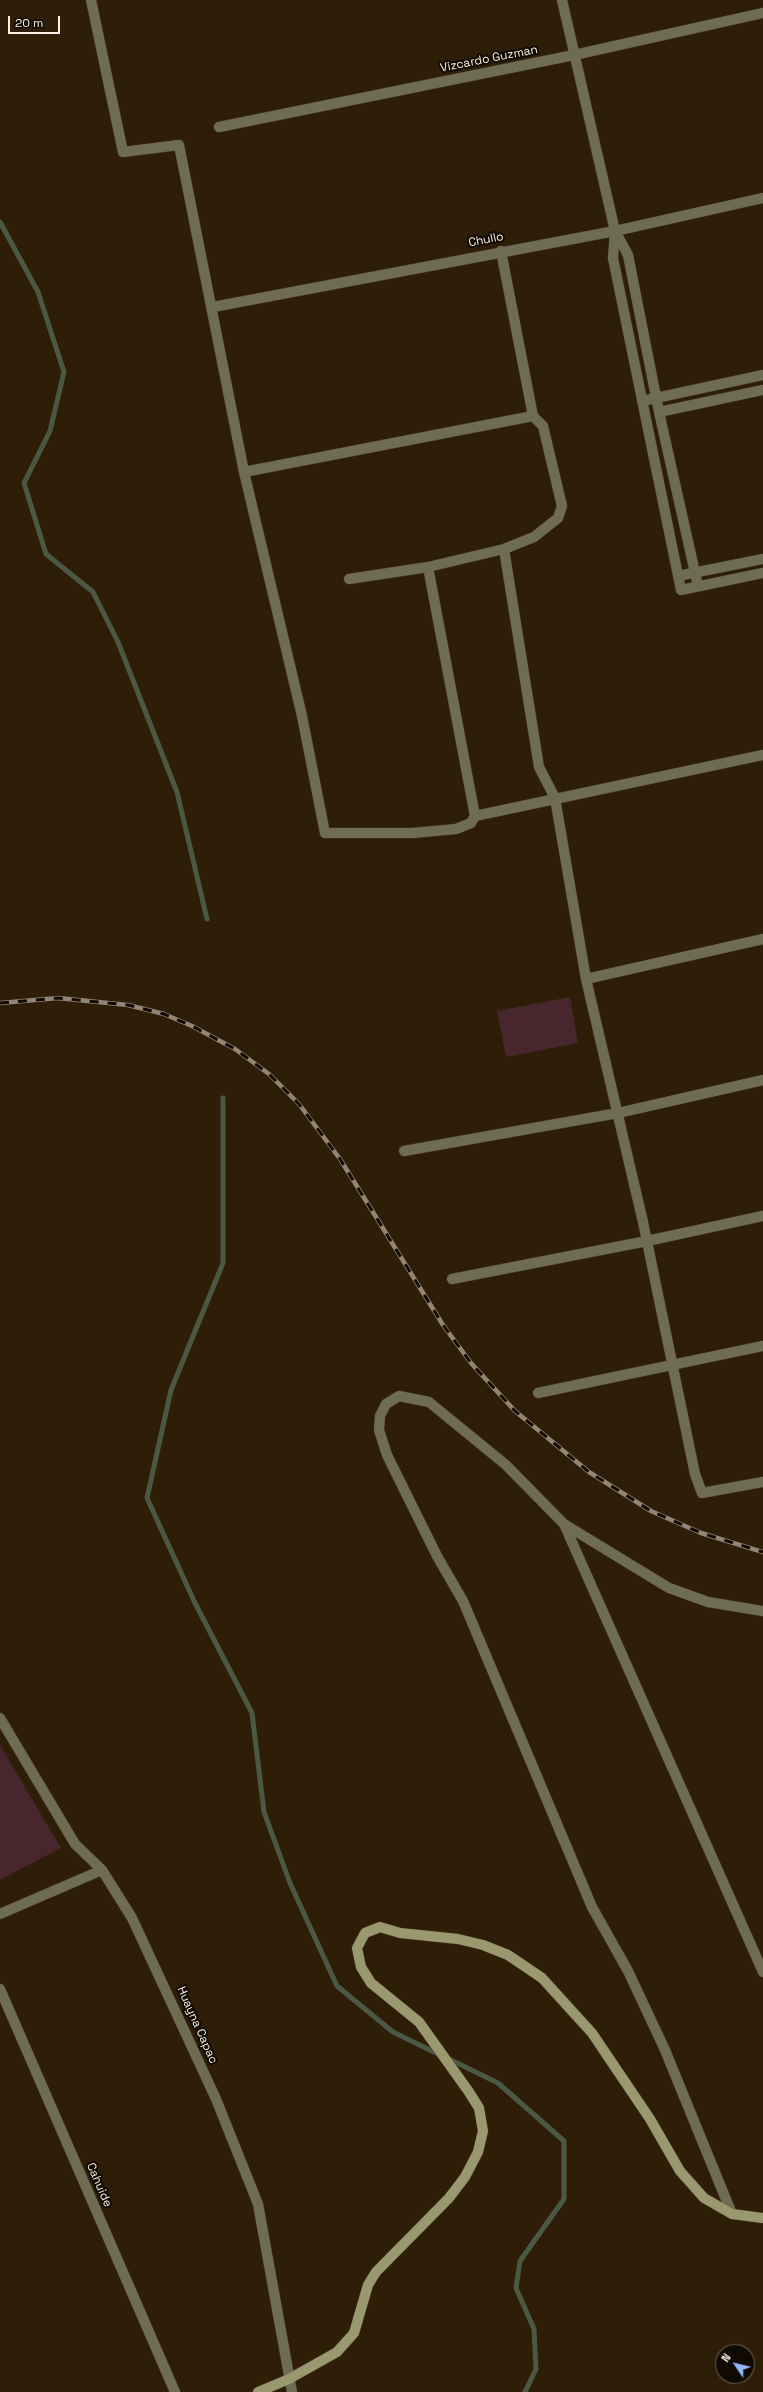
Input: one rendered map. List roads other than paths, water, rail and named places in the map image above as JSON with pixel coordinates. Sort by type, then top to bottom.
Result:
[{"type":"street","points":[[91,0],[123,152],[179,146],[213,307],[244,472],[302,716],[325,833],[413,833],[456,829],[471,823],[475,816],[428,567]]},
{"type":"street","points":[[562,0],[615,231],[628,254],[659,412],[698,586]]},
{"type":"street","name":"Vizcardo Guzman","points":[[218,127],[574,55],[763,13]]},
{"type":"street","name":"Chullo","points":[[213,307],[501,250],[615,231],[763,198]]},
{"type":"street","points":[[615,231],[613,258],[681,590],[763,573]]},
{"type":"street","points":[[348,579],[428,567],[504,549],[534,537],[558,518],[562,506],[543,426],[533,416],[501,250]]},
{"type":"street","points":[[642,401],[763,375]]},
{"type":"street","points":[[659,412],[763,390]]},
{"type":"street","points":[[244,472],[533,416]]},
{"type":"street","points":[[504,549],[539,767],[555,798],[586,979],[647,1241],[695,1474],[702,1493],[763,1482]]},
{"type":"street","points":[[678,576],[763,559]]},
{"type":"street","points":[[475,816],[763,754]]},
{"type":"street","points":[[586,979],[763,939]]},
{"type":"street","points":[[404,1151],[618,1112],[763,1080]]},
{"type":"street","points":[[452,1279],[647,1241],[763,1216]]},
{"type":"street","points":[[538,1393],[672,1367],[763,1346]]},
{"type":"street","points":[[732,2214],[665,2050],[628,1971],[592,1907],[463,1601],[437,1556],[387,1455],[379,1430],[380,1416],[386,1404],[399,1396],[429,1402],[506,1466],[564,1524],[669,1588],[708,1602],[763,1611]]},
{"type":"street","points":[[564,1524],[763,1972]]},
{"type":"street","name":"Huayna Capac","points":[[0,1718],[75,1844],[102,1870],[132,1918],[159,1972],[216,2099],[258,2204],[292,2392]]},
{"type":"street","points":[[0,1914],[102,1870]]},
{"type":"street","points":[[258,2392],[289,2379],[338,2352],[354,2333],[368,2285],[376,2272],[449,2198],[465,2177],[478,2152],[483,2131],[479,2108],[442,2052],[419,2022],[371,1983],[361,1967],[357,1948],[365,1933],[380,1927],[400,1933],[458,1939],[483,1945],[508,1955],[542,1978],[592,2033],[650,2119],[680,2171],[704,2198],[732,2214],[763,2218]]},
{"type":"street","name":"Cahuide","points":[[0,1989],[175,2392]]},
{"type":"waterway","points":[[0,222],[38,292],[64,372],[50,431],[24,483],[46,554],[93,592],[118,642],[177,792],[207,919]]},
{"type":"waterway","points":[[223,1098],[223,1263],[171,1390],[147,1498],[195,1603],[252,1713],[264,1812],[290,1883],[337,1986],[393,2032],[440,2055]]},
{"type":"waterway","points":[[449,2059],[498,2083],[564,2141],[564,2199],[520,2261],[516,2288],[534,2329],[536,2369],[525,2392]]},
{"type":"railway","points":[[0,1003],[58,998],[128,1005],[164,1014],[192,1026],[235,1049],[269,1074],[299,1104],[340,1159],[443,1325],[471,1363],[515,1411],[589,1472],[651,1511],[701,1533],[763,1552]]}]
